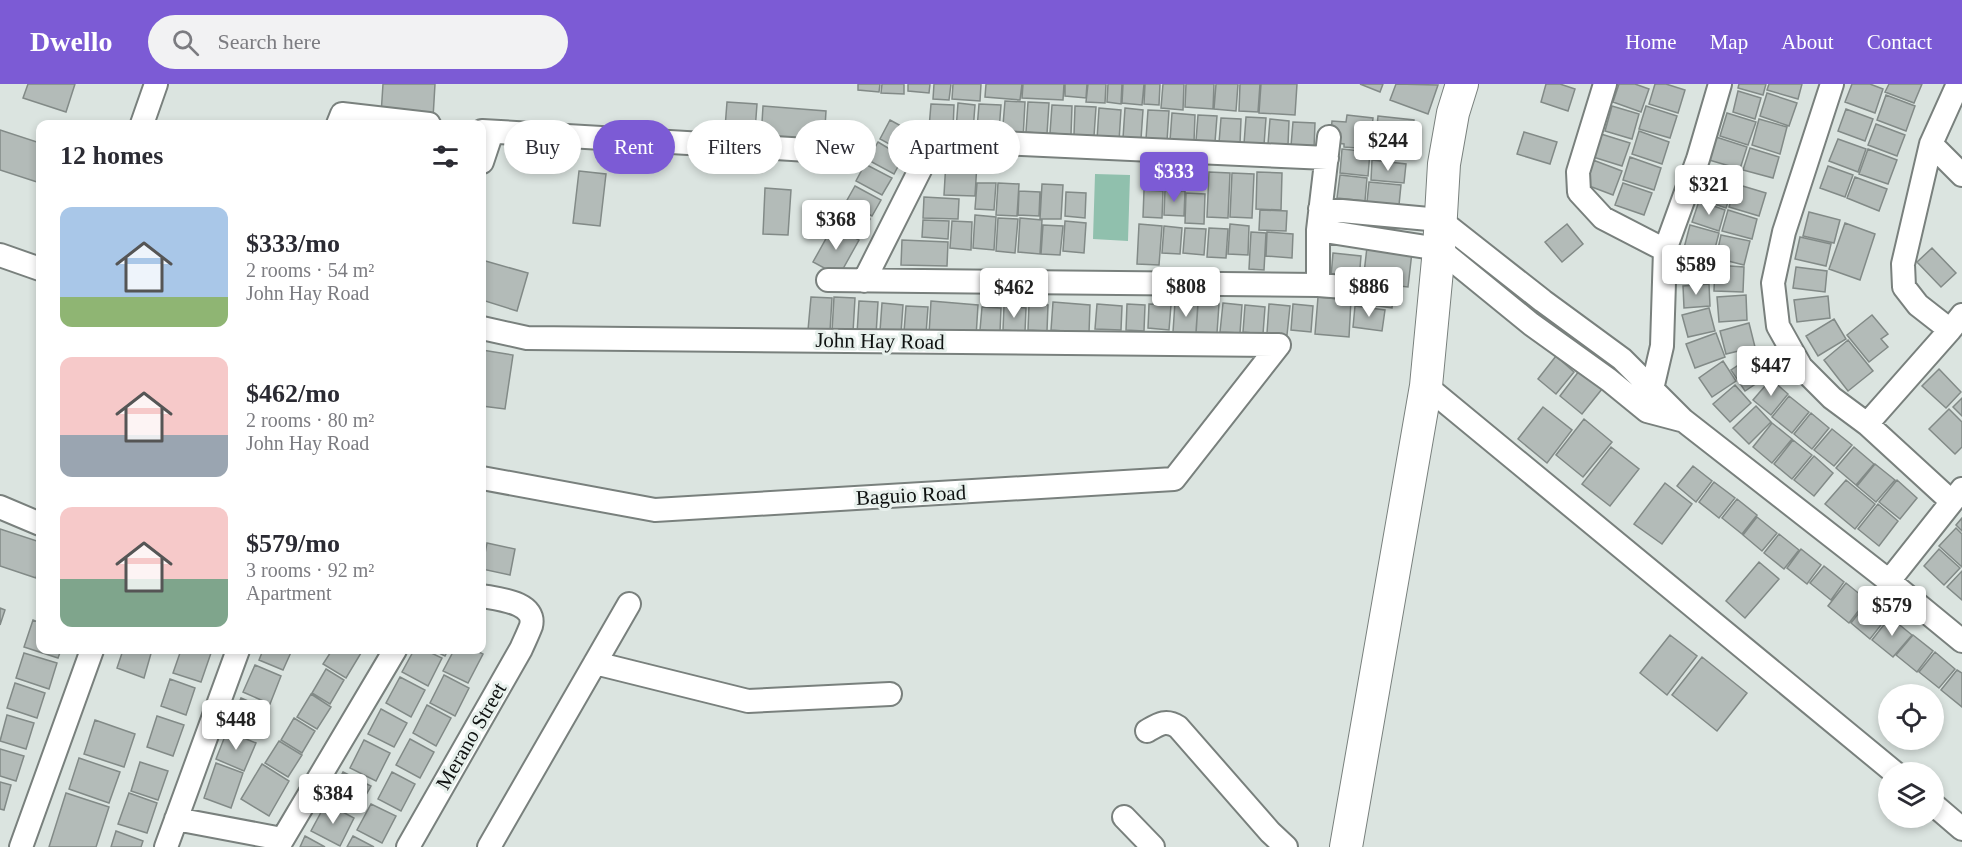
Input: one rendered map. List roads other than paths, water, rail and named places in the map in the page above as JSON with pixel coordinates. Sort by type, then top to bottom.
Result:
[{"type":"street","points":[[143,120],[156,84]]},
{"type":"street","points":[[1346,847],[1426,386],[1444,164],[1453,113],[1462,84]]},
{"type":"street","points":[[1605,84],[1578,172],[1579,192],[1603,218],[1665,249]]},
{"type":"street","points":[[1650,400],[1662,346],[1665,249],[1698,159],[1720,84]]},
{"type":"street","points":[[1832,84],[1784,232],[1773,283],[1778,326],[1801,367],[1832,398],[1957,495],[1889,581]]},
{"type":"street","points":[[1867,424],[1956,322],[1918,305],[1904,287],[1903,264],[1931,144],[1958,84]]},
{"type":"street","points":[[340,120],[342,114],[394,120]]},
{"type":"street","points":[[487,131],[794,149]]},
{"type":"street","points":[[864,281],[935,140],[1328,148],[1319,219],[1318,285]]},
{"type":"street","points":[[1931,144],[1962,175]]},
{"type":"street","points":[[1319,219],[1440,234],[1543,301],[1622,359],[1650,400],[1683,420],[1962,641]]},
{"type":"street","points":[[0,255],[36,268]]},
{"type":"street","points":[[828,280],[1318,285],[1358,288]]},
{"type":"street","name":"John Hay Road","points":[[486,329],[527,338],[1279,345]]},
{"type":"street","name":"Baguio Road","points":[[486,479],[655,510],[1174,479],[1279,345]]},
{"type":"street","points":[[1426,386],[1882,762]]},
{"type":"street","points":[[0,507],[36,522]]},
{"type":"street","name":"Merano Street","points":[[408,847],[521,649],[532,623],[529,614],[521,606],[486,597]]},
{"type":"street","points":[[498,845],[629,604]]},
{"type":"street","points":[[21,847],[91,654]]},
{"type":"street","points":[[166,847],[237,654]]},
{"type":"street","points":[[176,819],[280,843],[393,654]]},
{"type":"street","points":[[595,663],[748,701],[890,694]]},
{"type":"street","points":[[1147,731],[1164,722],[1170,722],[1178,727],[1270,832],[1286,847]]},
{"type":"street","points":[[1944,814],[1962,829]]},
{"type":"street","points":[[1124,817],[1153,847]]}]
